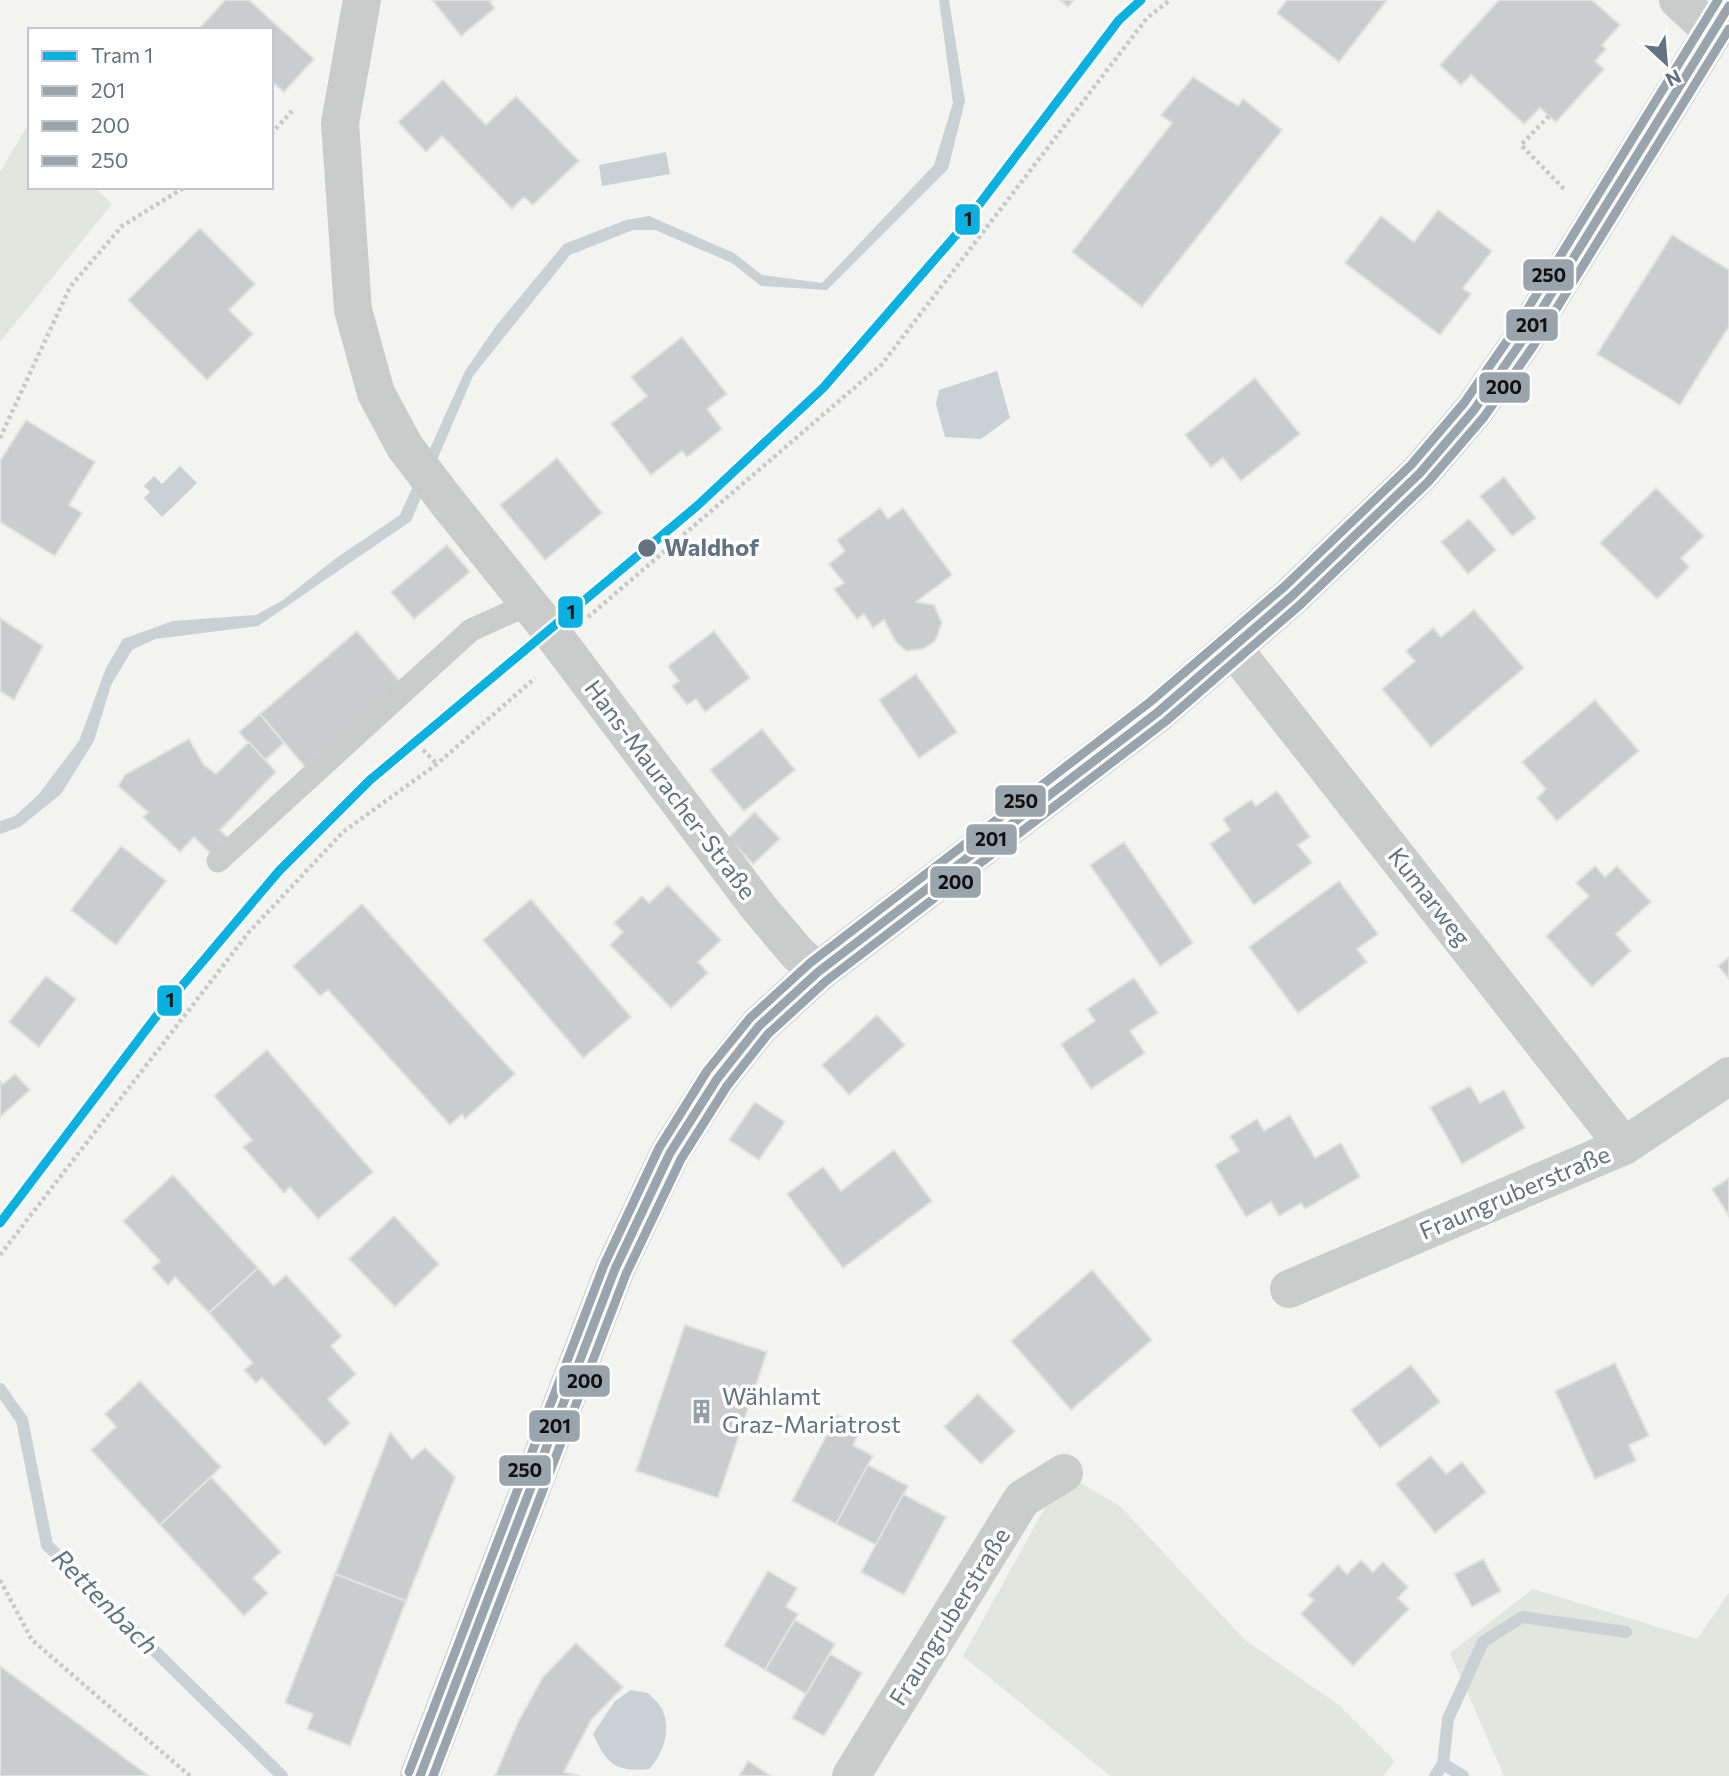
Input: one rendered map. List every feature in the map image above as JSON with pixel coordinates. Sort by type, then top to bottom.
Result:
[{"type":"main road","points":[[420,1776],[615,1269],[658,1177],[717,1079],[759,1026],[818,972],[1158,712],[1361,532],[1420,473],[1474,410],[1524,338],[1720,19]]},
{"type":"street","name":"Hans-Mauracher-Straße","points":[[362,0],[340,123],[353,310],[376,393],[405,447],[529,604],[759,908],[797,953],[818,972]]},
{"type":"street","points":[[1678,0],[1720,19]]},
{"type":"street","name":"Kumarweg","points":[[1233,648],[1625,1146]]},
{"type":"street","name":"Fraungruberstraße","points":[[1289,1289],[1625,1146],[1729,1076]]},
{"type":"street","name":"Fraungruberstraße","points":[[851,1776],[1022,1499],[1065,1474]]},
{"type":"lane","points":[[218,861],[471,630],[529,604]]},
{"type":"path","points":[[0,1255],[249,932],[343,832],[437,764],[565,652],[582,622],[882,364],[1147,18],[1170,0]]},
{"type":"path","points":[[273,132],[292,111]]},
{"type":"path","points":[[1549,116],[1521,145],[1569,194]]},
{"type":"path","points":[[0,438],[70,287],[122,226],[182,189]]},
{"type":"path","points":[[423,750],[437,764]]},
{"type":"path","points":[[0,1580],[32,1640],[190,1776]]},
{"type":"shaded area","points":[[939,0],[949,0],[965,101],[948,169],[827,290],[761,286],[732,263],[655,230],[633,230],[570,255],[473,376],[411,521],[258,626],[155,639],[132,650],[111,685],[94,741],[61,794],[20,827],[0,834],[0,821],[15,816],[38,795],[79,741],[106,668],[123,639],[173,621],[256,615],[283,600],[336,558],[400,515],[465,371],[496,326],[564,244],[626,220],[649,216],[734,253],[762,275],[822,283],[934,165],[953,103]]},
{"type":"shaded area","points":[[28,125],[28,189],[96,189],[112,204],[0,342],[0,172]]},
{"type":"shaded area","points":[[666,152],[670,174],[602,186],[599,165]]},
{"type":"shaded area","points":[[997,371],[1010,418],[981,439],[945,437],[936,404],[939,390]]},
{"type":"shaded area","points":[[180,466],[197,483],[162,517],[144,498],[150,492],[144,486],[154,476],[162,484]]},
{"type":"shaded area","points":[[1064,1473],[1121,1507],[1245,1640],[1339,1705],[1395,1761],[1383,1776],[1110,1776],[963,1656]]},
{"type":"shaded area","points":[[1533,1589],[1697,1639],[1729,1593],[1729,1776],[1504,1776],[1450,1653]]},
{"type":"shaded area","points":[[631,1690],[648,1693],[660,1706],[665,1719],[664,1742],[649,1769],[627,1769],[613,1764],[603,1753],[593,1734],[615,1701]]},
{"type":"building","points":[[225,0],[249,0],[314,59],[284,92],[273,83],[273,28],[200,28]]},
{"type":"building","points":[[432,0],[492,0],[490,2],[495,8],[461,36]]},
{"type":"building","points":[[1060,0],[1074,0],[1068,7]]},
{"type":"building","points":[[1287,0],[1387,0],[1339,62],[1277,13]]},
{"type":"building","points":[[1499,0],[1592,0],[1620,25],[1602,45],[1606,49],[1595,61],[1604,69],[1556,122],[1540,108],[1524,124],[1471,75],[1461,85],[1440,65]]},
{"type":"building","points":[[1193,77],[1238,106],[1243,99],[1282,130],[1142,307],[1072,252],[1172,123],[1161,115]]},
{"type":"building","points":[[443,80],[486,125],[516,96],[579,161],[533,205],[524,197],[512,209],[442,136],[426,152],[398,122]]},
{"type":"building","points":[[1438,210],[1492,251],[1463,288],[1471,294],[1440,335],[1345,263],[1381,216],[1414,242]]},
{"type":"building","points":[[200,228],[255,284],[229,310],[253,334],[207,380],[128,300]]},
{"type":"building","points":[[1672,235],[1729,270],[1729,326],[1680,405],[1597,354]]},
{"type":"building","points":[[682,337],[727,394],[707,409],[722,429],[687,457],[682,451],[651,475],[611,424],[647,396],[631,377]]},
{"type":"building","points":[[1255,378],[1300,434],[1241,481],[1223,458],[1211,467],[1185,435]]},
{"type":"building","points":[[26,420],[95,462],[69,505],[82,513],[55,556],[0,522],[0,461]]},
{"type":"building","points":[[557,458],[602,513],[545,560],[500,505]]},
{"type":"building","points":[[1504,477],[1536,518],[1512,536],[1480,496]]},
{"type":"building","points":[[1656,488],[1704,536],[1681,558],[1689,567],[1657,599],[1600,543]]},
{"type":"building","points":[[880,508],[888,519],[903,508],[952,575],[916,602],[934,605],[942,623],[935,641],[923,649],[906,651],[896,642],[884,620],[873,628],[864,614],[857,619],[834,589],[844,583],[829,564],[845,551],[837,540]]},
{"type":"building","points":[[1469,519],[1496,550],[1468,574],[1441,542]]},
{"type":"building","points":[[447,545],[470,572],[414,619],[391,592]]},
{"type":"building","points":[[1474,610],[1524,668],[1431,747],[1382,689],[1415,661],[1406,651],[1433,628],[1441,637]]},
{"type":"building","points":[[0,618],[43,646],[14,700],[0,691]]},
{"type":"building","points":[[357,631],[403,685],[306,768],[260,714]]},
{"type":"building","points":[[714,631],[750,678],[705,712],[696,699],[687,705],[672,686],[679,681],[668,666]]},
{"type":"building","points":[[916,674],[957,732],[919,758],[879,700]]},
{"type":"building","points":[[1595,700],[1639,751],[1557,821],[1537,798],[1546,789],[1522,762]]},
{"type":"building","points":[[260,714],[284,743],[264,761],[239,732]]},
{"type":"building","points":[[762,729],[795,770],[744,811],[710,770]]},
{"type":"building","points":[[189,739],[204,765],[216,774],[249,742],[276,772],[220,830],[228,838],[212,855],[194,837],[180,852],[143,817],[148,812],[118,786],[125,775]]},
{"type":"building","points":[[1277,791],[1310,837],[1298,845],[1312,863],[1254,905],[1210,844],[1230,830],[1223,819],[1251,800],[1256,806]]},
{"type":"building","points":[[755,812],[780,839],[753,864],[728,838]]},
{"type":"building","points":[[1124,842],[1193,943],[1160,966],[1090,865]]},
{"type":"building","points":[[121,846],[166,881],[116,945],[71,910]]},
{"type":"building","points":[[1595,866],[1605,877],[1617,866],[1651,902],[1616,934],[1631,951],[1592,987],[1546,936],[1589,896],[1576,883]]},
{"type":"building","points":[[1339,881],[1378,934],[1357,949],[1367,962],[1298,1013],[1249,947]]},
{"type":"building","points":[[668,885],[721,940],[698,962],[708,973],[671,1008],[610,945],[623,932],[614,923],[642,896],[649,903]]},
{"type":"building","points":[[531,899],[631,1017],[583,1058],[483,940]]},
{"type":"building","points":[[362,904],[515,1074],[465,1119],[462,1114],[450,1125],[328,990],[320,996],[293,966]]},
{"type":"building","points":[[1729,957],[1729,979],[1718,966]]},
{"type":"building","points":[[46,976],[76,999],[39,1047],[9,1022]]},
{"type":"building","points":[[1134,978],[1158,1013],[1130,1031],[1145,1053],[1091,1089],[1061,1044],[1095,1021],[1087,1009]]},
{"type":"building","points":[[877,1015],[905,1045],[849,1095],[822,1065]]},
{"type":"building","points":[[267,1050],[373,1172],[318,1219],[290,1187],[284,1193],[243,1147],[252,1140],[214,1096]]},
{"type":"building","points":[[15,1074],[30,1090],[0,1117],[0,1081],[3,1084]]},
{"type":"building","points":[[1470,1086],[1480,1103],[1504,1090],[1525,1128],[1462,1164],[1430,1107]]},
{"type":"building","points":[[755,1102],[785,1122],[759,1160],[729,1140]]},
{"type":"building","points":[[1290,1115],[1315,1158],[1341,1143],[1360,1177],[1305,1209],[1301,1203],[1279,1216],[1271,1202],[1246,1217],[1215,1165],[1239,1151],[1230,1136],[1257,1119],[1264,1131]]},
{"type":"building","points":[[894,1150],[932,1201],[843,1268],[787,1194],[823,1167],[841,1191]]},
{"type":"building","points":[[173,1175],[258,1268],[209,1313],[175,1277],[168,1285],[152,1268],[160,1261],[123,1221]]},
{"type":"building","points":[[1729,1178],[1729,1216],[1712,1189]]},
{"type":"building","points":[[394,1216],[439,1264],[395,1307],[349,1259]]},
{"type":"building","points":[[258,1268],[274,1286],[286,1275],[342,1336],[331,1346],[356,1374],[328,1399],[350,1423],[325,1446],[262,1378],[256,1383],[244,1370],[253,1363],[209,1313]]},
{"type":"building","points":[[1092,1270],[1152,1340],[1071,1410],[1011,1341]]},
{"type":"building","name":"Wählamt Graz-Mariatrost","points":[[685,1325],[767,1352],[718,1498],[636,1471]]},
{"type":"building","points":[[1615,1363],[1649,1436],[1629,1445],[1636,1461],[1595,1479],[1555,1391]]},
{"type":"building","points":[[1411,1365],[1440,1402],[1380,1448],[1351,1410]]},
{"type":"building","points":[[140,1381],[221,1467],[160,1525],[91,1450],[116,1427],[105,1414]]},
{"type":"building","points":[[978,1394],[1015,1431],[981,1464],[944,1427]]},
{"type":"building","points":[[837,1415],[861,1428],[853,1445],[873,1456],[836,1524],[792,1501]]},
{"type":"building","points":[[390,1432],[412,1459],[425,1448],[455,1477],[406,1601],[335,1574]]},
{"type":"building","points":[[1431,1456],[1446,1474],[1462,1462],[1486,1492],[1435,1533],[1396,1484]]},
{"type":"building","points":[[868,1465],[908,1486],[876,1545],[836,1524]]},
{"type":"building","points":[[211,1477],[281,1552],[253,1578],[268,1593],[244,1616],[160,1525]]},
{"type":"building","points":[[903,1494],[946,1517],[904,1595],[861,1572]]},
{"type":"building","points":[[1483,1559],[1501,1591],[1472,1607],[1454,1574]]},
{"type":"building","points":[[1361,1560],[1373,1572],[1383,1562],[1408,1587],[1398,1598],[1409,1609],[1353,1666],[1301,1614],[1314,1600],[1308,1595],[1338,1565],[1347,1574]]},
{"type":"building","points":[[768,1571],[797,1588],[786,1607],[798,1614],[765,1670],[724,1646]]},
{"type":"building","points":[[335,1574],[406,1601],[350,1746],[307,1729],[313,1714],[285,1703]]},
{"type":"building","points":[[795,1620],[835,1644],[806,1694],[765,1670]]},
{"type":"building","points":[[576,1643],[623,1687],[591,1720],[564,1772],[580,1776],[495,1776],[518,1722],[543,1677]]},
{"type":"building","points":[[830,1654],[862,1673],[824,1736],[792,1718]]},
{"type":"building","points":[[0,1666],[149,1776],[0,1776]]},
{"type":"building","points":[[748,1761],[771,1776],[739,1776]]},
{"type":"waterway","name":"Rettenbach","points":[[0,1389],[22,1420],[47,1545],[282,1776]]},
{"type":"waterway","points":[[1443,1764],[1448,1719],[1483,1642],[1522,1617],[1626,1632]]},
{"type":"waterway","points":[[1435,1776],[1443,1764],[1463,1776]]},
{"type":"tram line","name":"1","points":[[0,1223],[155,1018],[279,871],[370,780],[697,506],[823,388],[956,235],[1119,20],[1141,0]]},
{"type":"transit line","name":"250","points":[[409,1772],[604,1265],[659,1148],[707,1071],[750,1018],[810,963],[1150,702],[1285,586],[1411,465],[1464,403],[1514,331],[1718,0]]},
{"type":"transit line","name":"201","points":[[420,1776],[615,1269],[670,1153],[717,1079],[759,1026],[818,972],[1158,712],[1293,595],[1420,473],[1474,410],[1524,338],[1729,6]]},
{"type":"transit line","name":"200","points":[[433,1776],[626,1274],[681,1159],[727,1086],[768,1034],[826,981],[1166,721],[1301,604],[1428,482],[1484,417],[1534,345],[1729,29]]},
{"type":"place","name":"Waldhof","points":[[647,548]]},
{"type":"place","name":"Wählamt Graz-Mariatrost","points":[[702,1411]]}]
